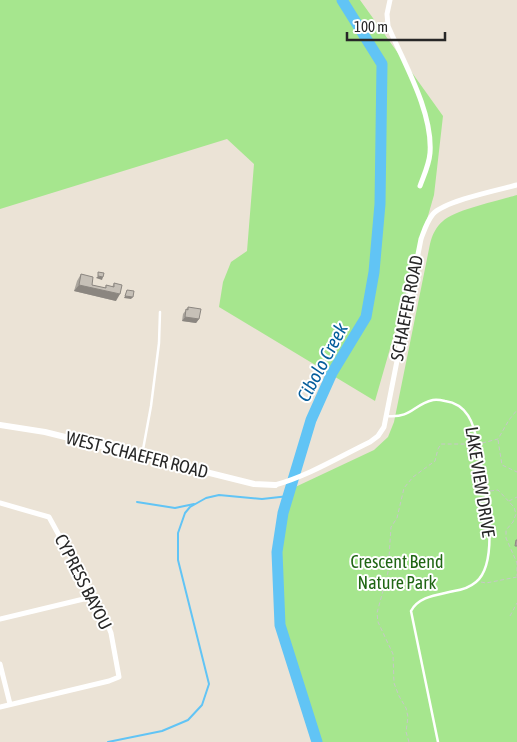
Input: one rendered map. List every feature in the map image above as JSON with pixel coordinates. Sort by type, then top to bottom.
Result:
[{"type":"street","points":[[390,0],[386,14],[388,26],[426,118],[430,153],[420,186]]},
{"type":"street","name":"SCHAEFER ROAD","points":[[275,485],[290,481],[370,442],[378,436],[384,427],[421,238],[428,222],[433,214],[444,206],[517,185]]},
{"type":"street","name":"WEST SCHAEFER ROAD","points":[[0,425],[45,432],[254,484],[275,485]]},
{"type":"street","name":"CYPRESS BAYOU","points":[[0,503],[50,517],[111,634],[119,677],[10,704]]},
{"type":"street","points":[[0,619],[92,597]]},
{"type":"street","points":[[0,664],[10,704],[0,707]]},
{"type":"lane","points":[[141,456],[151,406],[160,312]]},
{"type":"lane","name":"LAKE VIEW DRIVE","points":[[385,416],[399,417],[407,415],[422,404],[435,399],[458,404],[468,414],[475,431],[491,530],[490,548],[477,582]]},
{"type":"lane","points":[[438,742],[411,612],[414,606],[422,599],[463,589],[477,582]]},
{"type":"path","points":[[517,410],[508,420],[498,439],[502,464],[517,472]]},
{"type":"path","points":[[410,742],[406,732],[408,717],[406,708],[394,683],[394,654],[378,622],[376,613],[388,572],[391,528],[397,518],[404,488],[413,477],[435,461],[441,444],[477,443],[498,439]]},
{"type":"path","points":[[477,582],[486,583],[517,577],[517,562],[506,538],[506,530],[513,522],[516,514],[514,507],[509,501],[504,499],[498,490],[485,492]]},
{"type":"path","points":[[509,501],[517,497]]},
{"type":"path","points":[[510,616],[517,603]]},
{"type":"green space","points":[[0,0],[360,0],[443,116],[434,195],[375,401],[219,307],[223,282],[231,262],[247,251],[254,164],[227,139],[0,209]]},
{"type":"green space","name":"Crescent Bend Nature Park","points":[[517,195],[517,742],[317,742],[280,625],[277,552],[283,513],[291,489],[374,450],[388,437],[394,422],[430,244],[435,231],[443,221],[457,213]]},
{"type":"building","points":[[98,272],[104,273],[103,277],[98,276]]},
{"type":"building","points":[[81,274],[93,277],[92,285],[106,288],[106,285],[114,287],[114,283],[122,285],[120,294],[79,285]]},
{"type":"building","points":[[127,290],[134,291],[133,297],[125,296]]},
{"type":"building","points":[[188,307],[201,309],[199,319],[185,317]]},
{"type":"waterway","name":"Cibolo Creek","points":[[317,742],[280,625],[277,552],[283,513],[311,420],[332,373],[366,317],[374,272],[380,204],[382,64],[342,0]]},
{"type":"waterway","points":[[108,742],[162,731],[188,720],[202,705],[209,684],[178,560],[178,533],[185,513],[190,507],[206,498],[219,495],[262,499],[289,496]]},
{"type":"waterway","points":[[137,502],[175,508],[194,504]]}]
